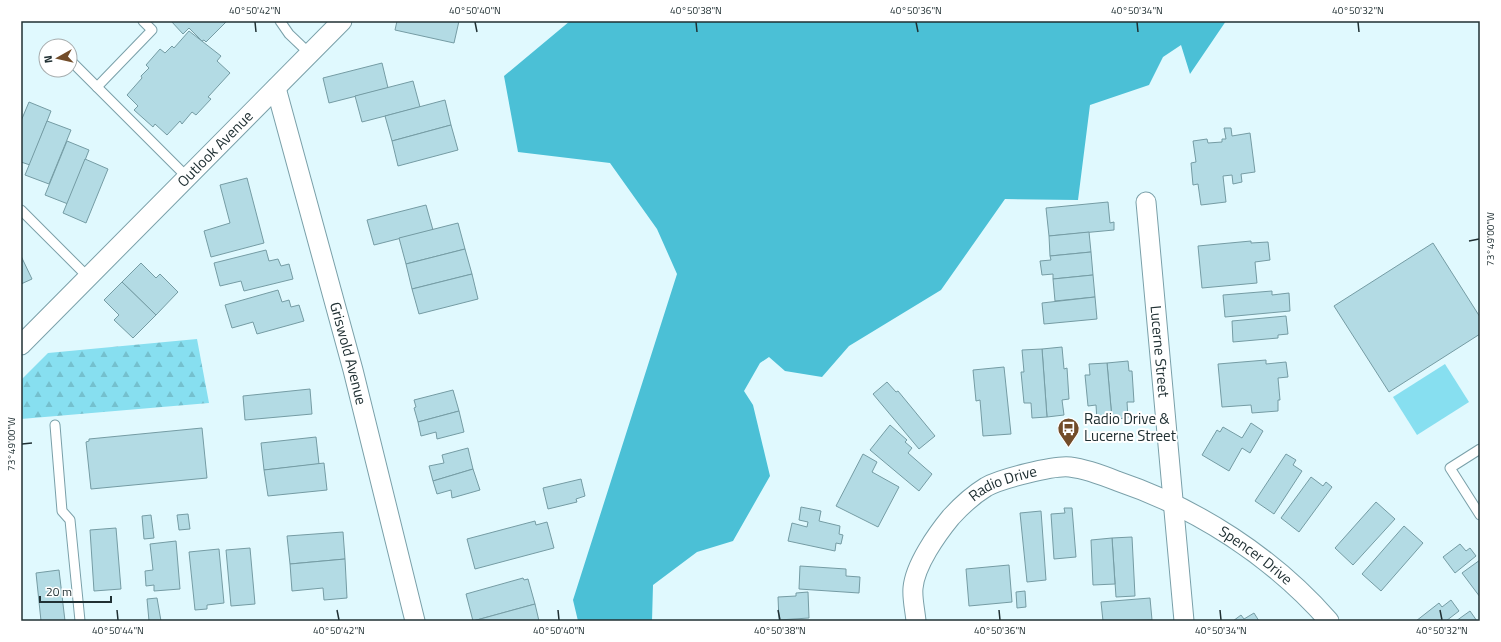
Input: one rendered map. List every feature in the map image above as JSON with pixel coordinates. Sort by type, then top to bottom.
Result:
[{"type":"street","name":"Outlook Avenue","points":[[21,344],[342,21]]},
{"type":"street","name":"Griswold Avenue","points":[[276,88],[353,370],[415,621]]},
{"type":"street","name":"Lucerne Street","points":[[1146,202],[1172,504],[1184,621]]},
{"type":"street","name":"Radio Drive","points":[[916,621],[913,587],[923,558],[937,534],[959,507],[986,487],[1040,471],[1069,467],[1097,474],[1138,488],[1172,504]]},
{"type":"street","name":"Spencer Drive","points":[[1172,504],[1231,536],[1275,570],[1329,621]]},
{"type":"lane","points":[[97,87],[152,30],[143,21]]},
{"type":"lane","points":[[280,21],[289,34],[310,54]]},
{"type":"lane","points":[[78,68],[187,177]]},
{"type":"lane","points":[[21,210],[88,277]]},
{"type":"lane","points":[[55,425],[62,511],[70,520],[80,621]]},
{"type":"lane","points":[[1480,449],[1450,468],[1480,515]]},
{"type":"green space","points":[[197,339],[209,403],[21,419],[21,380],[48,353]]},
{"type":"green space","points":[[1445,364],[1469,402],[1417,435],[1393,397]]},
{"type":"shaded area","points":[[570,21],[1226,21],[1190,74],[1181,45],[1163,57],[1149,85],[1090,105],[1078,200],[1005,199],[941,290],[849,346],[822,377],[785,371],[769,357],[760,363],[744,391],[753,405],[770,476],[733,541],[697,552],[653,585],[652,621],[578,621],[573,600],[677,274],[657,229],[610,163],[518,152],[504,76]]},
{"type":"building","points":[[171,21],[227,21],[206,42],[204,40],[202,41],[189,28],[183,34]]},
{"type":"building","points":[[397,21],[459,21],[454,43],[395,30]]},
{"type":"building","points":[[189,31],[221,56],[217,61],[230,73],[208,97],[211,99],[196,115],[192,112],[182,124],[180,121],[167,135],[155,124],[153,127],[134,110],[138,106],[127,95],[142,78],[141,76],[149,68],[146,65],[160,49],[165,53],[172,46],[174,48]]},
{"type":"building","points":[[382,63],[388,88],[329,103],[323,78]]},
{"type":"building","points":[[413,81],[420,107],[362,122],[355,96]]},
{"type":"building","points":[[445,100],[451,125],[392,141],[385,116]]},
{"type":"building","points":[[29,102],[51,111],[30,165],[21,162],[21,121]]},
{"type":"building","points":[[47,121],[71,130],[49,184],[25,175]]},
{"type":"building","points":[[451,125],[458,150],[398,166],[392,141]]},
{"type":"building","points":[[1224,128],[1231,128],[1232,136],[1250,133],[1255,172],[1241,174],[1242,182],[1233,184],[1232,175],[1223,176],[1226,202],[1201,205],[1198,184],[1193,185],[1191,163],[1196,162],[1193,141],[1207,139],[1208,143],[1222,142],[1222,139],[1226,139]]},
{"type":"building","points":[[67,141],[89,150],[68,204],[45,195]]},
{"type":"building","points":[[85,159],[108,169],[86,223],[63,213]]},
{"type":"building","points":[[247,178],[264,243],[211,257],[204,231],[230,223],[220,185]]},
{"type":"building","points":[[1108,202],[1110,223],[1114,222],[1114,230],[1049,236],[1046,208]]},
{"type":"building","points":[[426,205],[433,230],[374,245],[367,220]]},
{"type":"building","points":[[458,223],[465,249],[406,264],[399,238]]},
{"type":"building","points":[[1089,232],[1091,252],[1050,256],[1049,236]]},
{"type":"building","points":[[1251,241],[1251,243],[1268,242],[1270,260],[1255,262],[1257,283],[1202,288],[1198,246]]},
{"type":"building","points":[[1433,243],[1480,317],[1480,334],[1389,392],[1334,306]]},
{"type":"building","points":[[465,249],[472,274],[412,289],[406,264]]},
{"type":"building","points":[[266,250],[269,261],[278,259],[281,266],[289,264],[293,279],[244,291],[241,281],[220,286],[214,263]]},
{"type":"building","points":[[1091,252],[1093,275],[1053,279],[1053,274],[1042,275],[1040,261],[1051,260],[1050,256]]},
{"type":"building","points":[[21,256],[32,279],[21,284]]},
{"type":"building","points":[[141,263],[156,278],[160,274],[178,292],[156,315],[122,282]]},
{"type":"building","points":[[472,274],[478,299],[419,314],[412,289]]},
{"type":"building","points":[[1093,275],[1095,297],[1055,301],[1053,279]]},
{"type":"building","points":[[122,282],[156,315],[133,338],[114,320],[119,315],[104,300]]},
{"type":"building","points":[[278,290],[282,302],[289,300],[291,307],[299,305],[304,321],[257,334],[253,322],[232,328],[225,305]]},
{"type":"building","points":[[1272,291],[1272,295],[1289,293],[1290,311],[1225,317],[1223,295]]},
{"type":"building","points":[[1095,297],[1097,319],[1044,324],[1042,303]]},
{"type":"building","points":[[1286,316],[1288,334],[1278,335],[1278,338],[1233,342],[1232,321]]},
{"type":"building","points":[[1062,347],[1064,369],[1067,368],[1069,399],[1062,400],[1064,415],[1047,417],[1042,349]]},
{"type":"building","points":[[1042,349],[1047,417],[1032,418],[1031,403],[1024,403],[1021,372],[1024,372],[1022,350]]},
{"type":"building","points":[[1266,360],[1266,364],[1286,362],[1288,377],[1278,378],[1280,400],[1278,400],[1278,411],[1252,413],[1251,405],[1222,407],[1218,364]]},
{"type":"building","points":[[1128,361],[1129,371],[1132,371],[1134,402],[1127,402],[1128,418],[1112,419],[1107,363]]},
{"type":"building","points":[[1107,363],[1112,419],[1097,421],[1096,405],[1088,406],[1085,375],[1090,375],[1089,364]]},
{"type":"building","points":[[1004,367],[1011,434],[983,436],[980,400],[976,401],[973,370]]},
{"type":"building","points":[[887,382],[896,392],[898,391],[935,436],[919,449],[873,394]]},
{"type":"building","points":[[310,389],[312,414],[245,420],[243,396]]},
{"type":"building","points":[[453,390],[459,411],[418,422],[414,408],[416,407],[414,400]]},
{"type":"building","points":[[459,411],[464,432],[437,439],[436,432],[421,436],[418,422]]},
{"type":"building","points":[[1251,423],[1263,431],[1250,453],[1242,448],[1229,471],[1202,455],[1217,430],[1220,432],[1223,427],[1242,438]]},
{"type":"building","points":[[890,425],[907,440],[905,442],[912,448],[908,453],[932,474],[919,491],[870,450]]},
{"type":"building","points":[[202,428],[207,478],[91,489],[86,442],[89,441],[89,439]]},
{"type":"building","points":[[316,437],[319,464],[264,470],[261,443]]},
{"type":"building","points":[[468,448],[473,469],[433,481],[429,466],[444,463],[442,455]]},
{"type":"building","points":[[863,454],[877,462],[872,472],[899,487],[878,527],[836,506]]},
{"type":"building","points":[[1286,454],[1296,460],[1293,465],[1302,471],[1274,514],[1255,501]]},
{"type":"building","points":[[324,463],[327,490],[268,496],[264,470]]},
{"type":"building","points":[[473,469],[480,490],[452,498],[451,490],[437,494],[433,481]]},
{"type":"building","points":[[1311,477],[1323,486],[1326,482],[1332,487],[1299,532],[1281,518]]},
{"type":"building","points":[[581,479],[585,496],[576,499],[577,502],[548,509],[543,488]]},
{"type":"building","points":[[1376,502],[1395,519],[1353,565],[1335,548]]},
{"type":"building","points":[[801,507],[821,511],[819,521],[840,526],[839,534],[843,535],[841,544],[836,543],[835,551],[788,541],[792,523],[807,527],[808,522],[799,520]]},
{"type":"building","points":[[1064,508],[1072,508],[1076,557],[1054,559],[1051,514],[1065,513]]},
{"type":"building","points":[[1041,511],[1046,580],[1027,582],[1020,513]]},
{"type":"building","points":[[188,514],[190,529],[179,530],[177,515]]},
{"type":"building","points":[[151,515],[154,538],[144,539],[142,516]]},
{"type":"building","points":[[535,521],[536,525],[547,522],[554,548],[475,569],[467,539]]},
{"type":"building","points":[[1404,526],[1423,543],[1381,591],[1362,574]]},
{"type":"building","points":[[116,528],[121,589],[94,591],[90,530]]},
{"type":"building","points":[[343,532],[345,559],[290,564],[287,536]]},
{"type":"building","points":[[1132,537],[1135,596],[1116,597],[1112,538]]},
{"type":"building","points":[[1112,538],[1115,584],[1093,585],[1091,540]]},
{"type":"building","points":[[176,541],[180,589],[154,591],[154,585],[146,586],[145,571],[153,570],[150,544]]},
{"type":"building","points":[[1460,544],[1466,551],[1470,548],[1476,556],[1455,573],[1443,557]]},
{"type":"building","points":[[250,548],[255,604],[231,606],[226,550]]},
{"type":"building","points":[[219,549],[224,603],[207,605],[207,609],[195,610],[189,552]]},
{"type":"building","points":[[345,559],[347,598],[324,600],[323,588],[292,591],[290,564]]},
{"type":"building","points":[[1480,560],[1480,597],[1462,573]]},
{"type":"building","points":[[1009,565],[1012,602],[969,606],[966,569]]},
{"type":"building","points":[[800,566],[846,569],[846,576],[860,577],[859,593],[799,589]]},
{"type":"building","points":[[59,570],[65,621],[41,621],[36,573]]},
{"type":"building","points":[[523,578],[524,580],[528,579],[535,604],[473,621],[466,594]]},
{"type":"building","points":[[1025,591],[1026,607],[1017,608],[1016,592]]},
{"type":"building","points":[[808,592],[809,618],[779,620],[778,597],[796,596],[796,593]]},
{"type":"building","points":[[157,598],[161,621],[149,621],[147,599]]},
{"type":"building","points":[[1150,598],[1152,620],[1103,621],[1101,602]]},
{"type":"building","points":[[1451,600],[1459,611],[1446,621],[1416,621],[1439,603],[1442,607]]},
{"type":"building","points":[[535,604],[539,621],[473,621]]},
{"type":"building","points":[[1470,611],[1477,621],[1456,621]]},
{"type":"building","points":[[1254,613],[1259,621],[1233,621],[1241,615],[1244,619]]},
{"type":"place","name":"Radio Drive & Lucerne Street","points":[[1069,448]]}]
